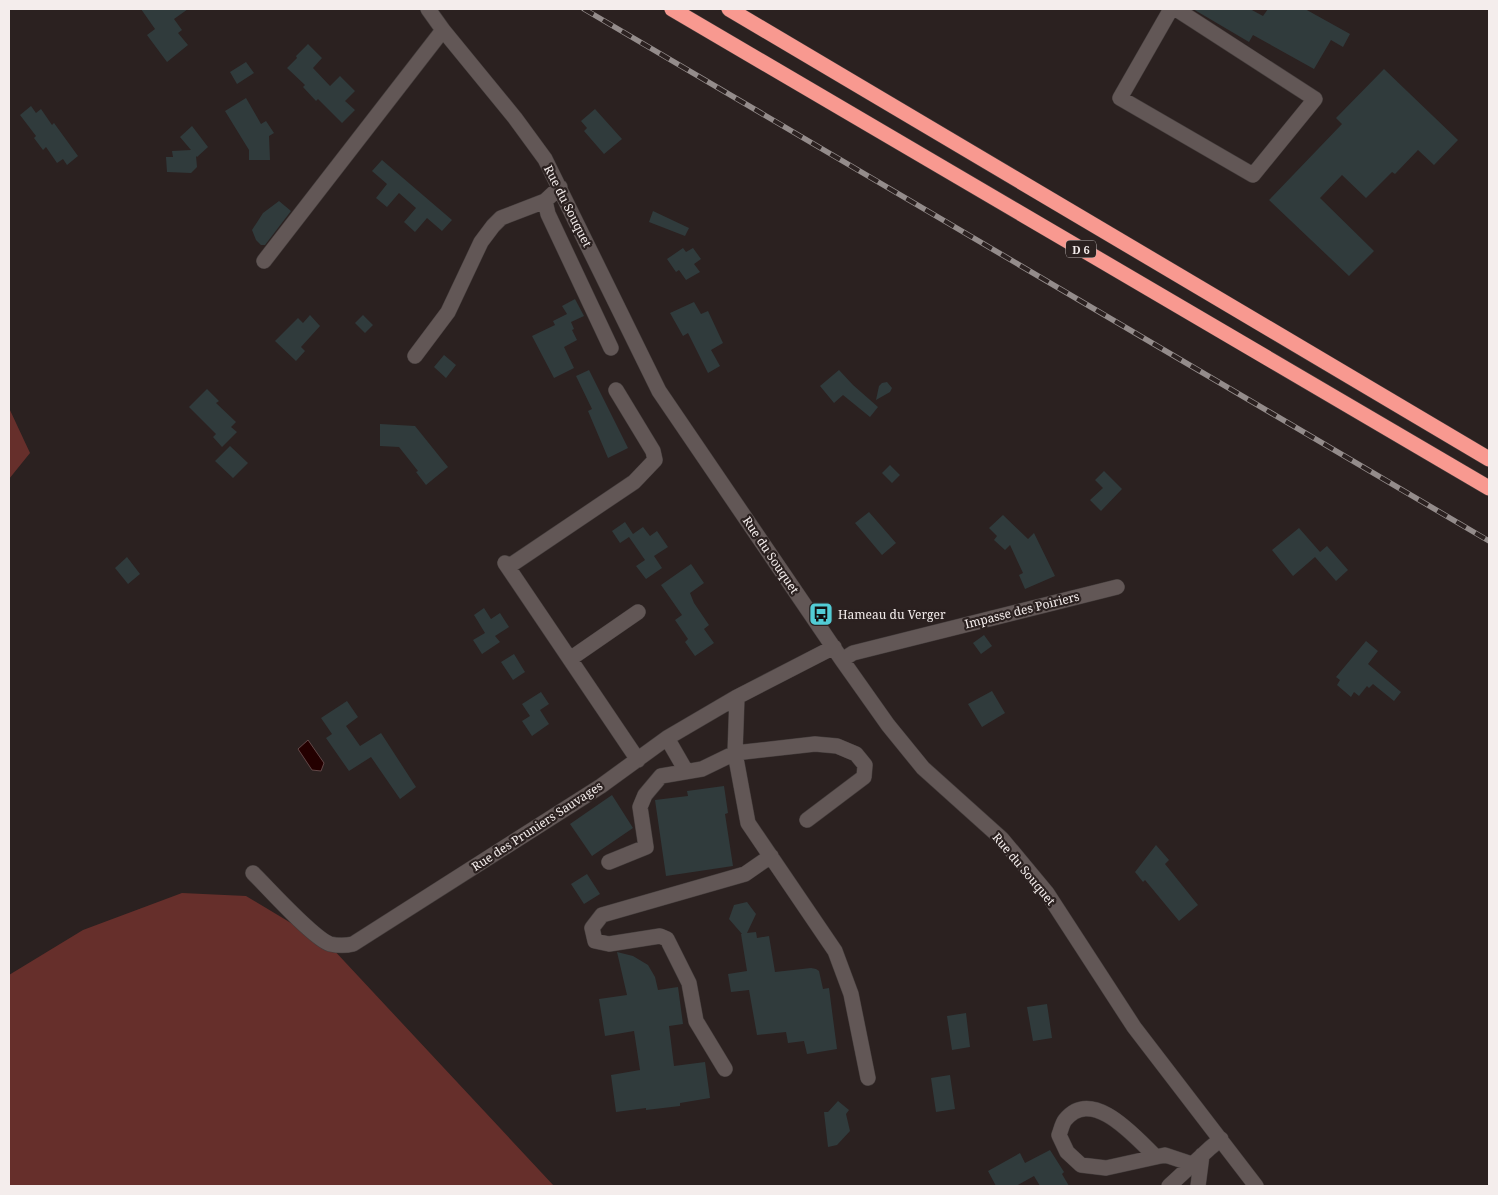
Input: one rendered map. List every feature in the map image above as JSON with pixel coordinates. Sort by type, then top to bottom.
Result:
[{"type":"highway","name":"D 6","points":[[672,9],[1489,488]]},
{"type":"highway","name":"D 6","points":[[729,9],[1489,459]]},
{"type":"street","name":"Rue du Souquet","points":[[428,9],[515,118],[544,159],[560,187],[659,391],[838,653],[888,724],[923,768],[1002,839],[1047,893],[1134,1027],[1256,1186]]},
{"type":"street","points":[[1171,9],[1120,98],[1253,175],[1315,99],[1176,9]]},
{"type":"street","points":[[264,261],[443,30]]},
{"type":"street","points":[[416,356],[448,312],[481,242],[493,226],[501,218],[545,200],[560,187]]},
{"type":"street","points":[[545,200],[548,214],[611,348]]},
{"type":"street","points":[[616,390],[652,451],[655,460],[634,482],[507,565],[638,760]]},
{"type":"street","name":"Impasse des Poiriers","points":[[838,653],[853,653],[1117,587]]},
{"type":"street","points":[[570,659],[638,612]]},
{"type":"street","name":"Rue des Pruniers Sauvages","points":[[253,873],[313,932],[328,943],[342,946],[353,944],[601,786],[668,738],[737,698],[838,653]]},
{"type":"street","points":[[737,698],[735,752],[748,823],[834,951],[851,994],[868,1078]]},
{"type":"street","points":[[668,738],[686,771]]},
{"type":"street","points":[[609,862],[646,847],[640,807],[645,795],[661,776],[702,768],[735,752],[815,744],[837,746],[856,754],[865,765],[864,777],[807,820]]},
{"type":"street","points":[[725,1069],[696,1021],[689,983],[667,939],[660,936],[609,944],[595,941],[592,928],[602,915],[745,874],[770,856]]},
{"type":"street","points":[[1156,1157],[1118,1120],[1095,1108],[1076,1111],[1064,1121],[1059,1134],[1067,1152],[1081,1165],[1106,1168],[1166,1155],[1197,1160]]},
{"type":"street","points":[[1169,1186],[1221,1139]]},
{"type":"street","points":[[1197,1160],[1198,1186]]},
{"type":"shaded area","points":[[9,408],[30,453],[9,479]]},
{"type":"shaded area","points":[[308,740],[324,763],[321,771],[312,770],[298,749]]},
{"type":"shaded area","points":[[182,893],[246,896],[331,947],[554,1186],[9,1186],[9,975],[83,930]]},
{"type":"building","points":[[141,9],[188,9],[174,19],[182,30],[178,33],[188,45],[167,62],[147,35],[155,29]]},
{"type":"building","points":[[1193,9],[1250,9],[1263,16],[1268,9],[1305,9],[1350,34],[1343,47],[1331,40],[1314,69],[1253,35],[1249,42]]},
{"type":"building","points":[[308,44],[322,58],[313,68],[330,86],[340,76],[355,91],[345,101],[355,110],[342,123],[318,99],[316,101],[303,87],[305,85],[287,68]]},
{"type":"building","points":[[246,62],[254,73],[237,84],[230,72]]},
{"type":"building","points":[[1384,69],[1458,140],[1434,165],[1418,150],[1395,174],[1392,172],[1366,198],[1342,175],[1320,198],[1374,251],[1349,276],[1269,200],[1342,124],[1336,118]]},
{"type":"building","points":[[246,98],[261,124],[266,121],[274,133],[269,136],[270,160],[249,160],[249,150],[225,111]]},
{"type":"building","points":[[31,106],[36,113],[41,109],[52,125],[54,123],[78,156],[67,165],[63,159],[57,163],[46,147],[43,150],[34,138],[36,136],[20,115]]},
{"type":"building","points":[[595,109],[622,139],[604,154],[584,131],[587,128],[581,121]]},
{"type":"building","points":[[192,126],[208,147],[196,156],[197,167],[191,173],[167,172],[166,157],[173,157],[172,151],[191,150],[180,137]]},
{"type":"building","points":[[382,160],[452,220],[442,231],[427,218],[415,232],[404,222],[416,208],[399,193],[387,207],[376,198],[387,184],[372,171]]},
{"type":"building","points":[[279,201],[291,211],[265,245],[261,245],[256,240],[252,230],[263,213]]},
{"type":"building","points":[[653,211],[689,228],[685,236],[649,222]]},
{"type":"building","points":[[683,248],[686,252],[693,248],[701,259],[694,264],[700,272],[686,280],[679,270],[676,272],[667,259]]},
{"type":"building","points":[[575,299],[584,316],[571,322],[574,329],[572,330],[577,340],[564,347],[574,368],[554,378],[532,336],[555,325],[553,321],[567,314],[562,306]]},
{"type":"building","points":[[694,302],[701,314],[708,311],[723,343],[711,350],[720,366],[708,373],[688,333],[683,336],[670,313]]},
{"type":"building","points":[[310,315],[320,326],[301,347],[305,351],[296,361],[275,341],[298,318],[303,323]]},
{"type":"building","points":[[363,315],[373,325],[365,333],[355,323]]},
{"type":"building","points":[[444,355],[456,365],[446,378],[434,367]]},
{"type":"building","points":[[589,370],[628,448],[608,458],[588,411],[592,409],[576,376]]},
{"type":"building","points":[[839,370],[878,407],[870,417],[843,395],[834,403],[820,386]]},
{"type":"building","points":[[887,382],[892,388],[890,392],[876,400],[879,386]]},
{"type":"building","points":[[207,389],[219,401],[216,403],[236,422],[231,427],[237,432],[222,447],[213,437],[216,434],[189,407]]},
{"type":"building","points":[[380,424],[415,426],[448,467],[426,485],[416,472],[418,471],[399,447],[380,446]]},
{"type":"building","points":[[230,446],[248,463],[233,478],[215,461]]},
{"type":"building","points":[[890,465],[900,475],[892,483],[882,473]]},
{"type":"building","points":[[1104,471],[1122,489],[1101,511],[1090,500],[1103,488],[1095,480]]},
{"type":"building","points":[[869,512],[896,543],[882,555],[855,523]]},
{"type":"building","points":[[1003,515],[1028,539],[1034,533],[1055,576],[1025,589],[1019,575],[1023,573],[1010,545],[1005,550],[994,540],[997,536],[989,528]]},
{"type":"building","points":[[625,522],[633,534],[643,527],[650,536],[657,531],[668,547],[654,556],[662,568],[646,579],[636,566],[645,560],[629,537],[620,543],[612,531]]},
{"type":"building","points":[[1299,528],[1320,552],[1327,546],[1348,570],[1336,581],[1315,557],[1293,576],[1272,550]]},
{"type":"building","points":[[127,557],[140,574],[128,584],[115,568]]},
{"type":"building","points":[[691,564],[704,583],[690,593],[694,603],[709,625],[704,629],[714,643],[695,656],[685,642],[688,639],[675,620],[682,615],[661,585]]},
{"type":"building","points":[[484,608],[491,619],[500,613],[509,627],[495,636],[500,642],[482,654],[473,640],[485,633],[474,615]]},
{"type":"building","points":[[984,635],[992,646],[981,654],[973,643]]},
{"type":"building","points":[[1366,641],[1378,651],[1368,664],[1401,692],[1394,701],[1373,684],[1369,688],[1367,686],[1359,696],[1354,692],[1351,697],[1337,685],[1340,680],[1336,677]]},
{"type":"building","points":[[514,654],[525,672],[513,680],[501,662]]},
{"type":"building","points":[[992,691],[1005,713],[982,727],[968,704]]},
{"type":"building","points":[[541,692],[549,704],[540,710],[549,724],[532,736],[522,721],[530,716],[522,704]]},
{"type":"building","points":[[347,701],[358,717],[346,726],[360,746],[381,733],[416,787],[400,799],[371,757],[349,771],[326,738],[332,734],[321,718]]},
{"type":"building","points":[[724,786],[728,813],[725,814],[733,866],[666,876],[655,800],[688,796],[687,791]]},
{"type":"building","points":[[612,795],[633,828],[592,856],[570,824]]},
{"type":"building","points":[[1156,845],[1169,860],[1165,864],[1198,905],[1179,921],[1145,880],[1143,882],[1135,872]]},
{"type":"building","points":[[587,874],[600,894],[584,904],[571,884]]},
{"type":"building","points":[[747,902],[756,914],[747,933],[756,932],[757,938],[769,936],[775,972],[811,968],[819,971],[823,989],[829,988],[837,1049],[807,1054],[804,1041],[788,1043],[786,1032],[757,1035],[749,990],[731,992],[728,974],[747,971],[742,934],[729,919],[734,905]]},
{"type":"building","points":[[617,952],[633,956],[648,965],[655,977],[658,990],[678,987],[683,1024],[669,1026],[674,1066],[705,1062],[710,1098],[680,1103],[680,1106],[616,1112],[611,1075],[640,1070],[634,1031],[605,1036],[599,999],[627,995]]},
{"type":"building","points":[[1047,1004],[1052,1038],[1033,1041],[1027,1007]]},
{"type":"building","points":[[966,1013],[970,1047],[952,1050],[947,1016]]},
{"type":"building","points":[[950,1075],[955,1109],[936,1112],[931,1078]]},
{"type":"building","points":[[838,1101],[849,1110],[846,1114],[850,1131],[837,1145],[828,1147],[824,1112],[828,1112]]},
{"type":"building","points":[[1050,1150],[1064,1172],[1062,1174],[1069,1186],[1040,1186],[1034,1176],[1016,1186],[996,1186],[988,1171],[1020,1153],[1025,1163]]},
{"type":"railway","points":[[584,9],[1489,541]]},
{"type":"place","name":"Hameau du Verger","points":[[821,614]]}]
